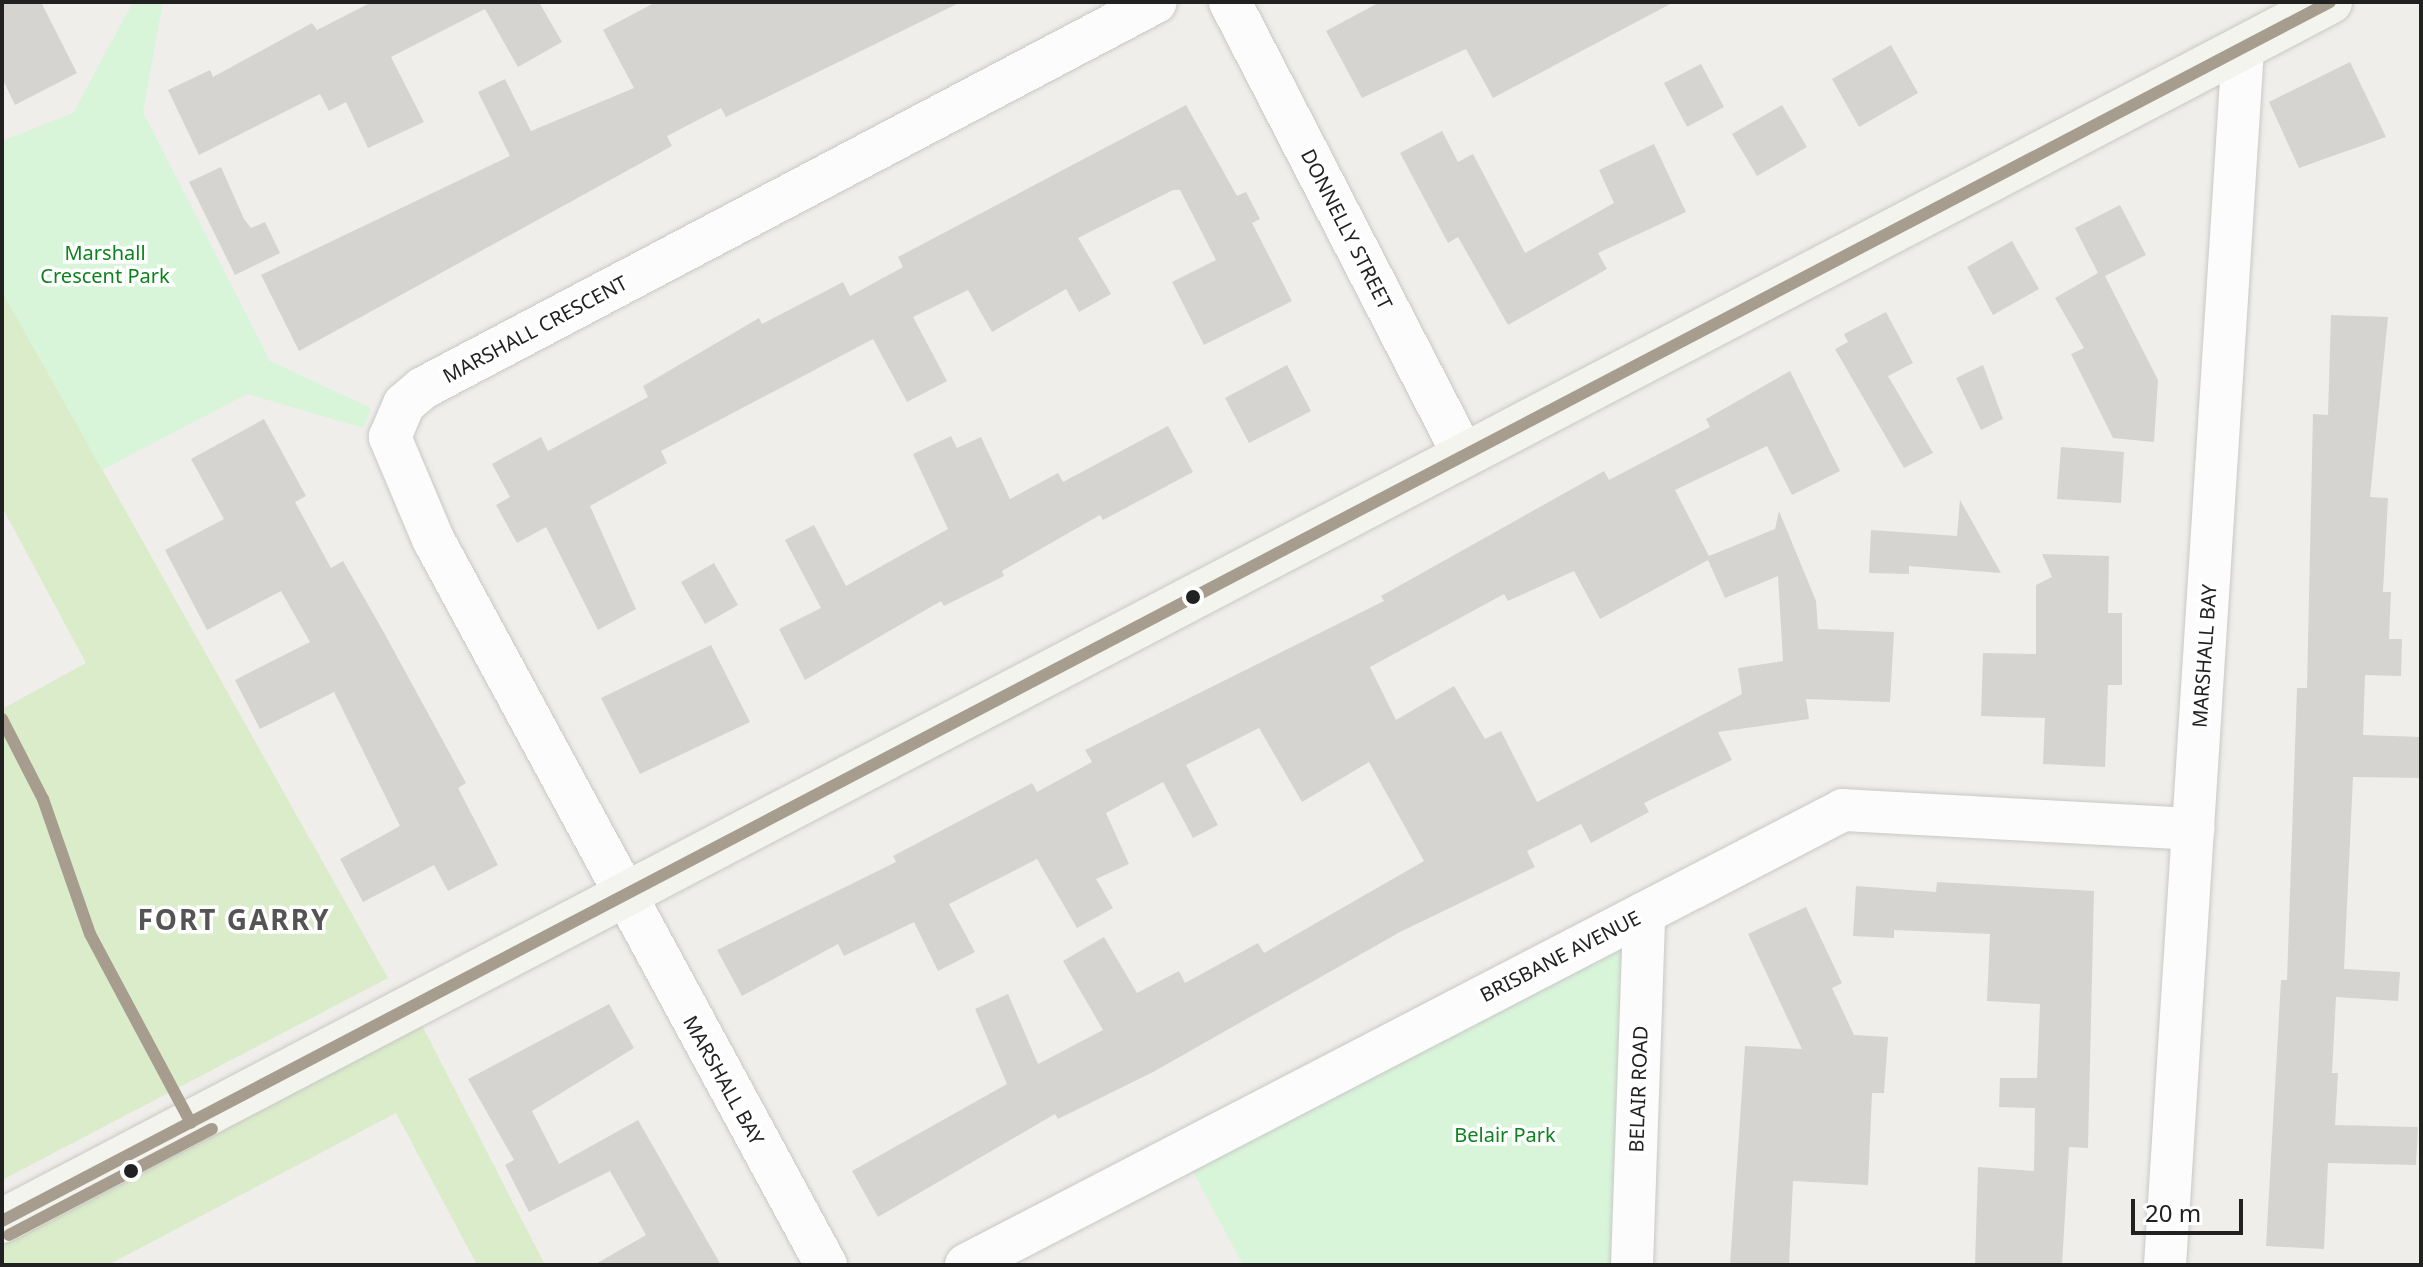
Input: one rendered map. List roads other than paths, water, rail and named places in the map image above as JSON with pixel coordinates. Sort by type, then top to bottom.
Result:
[{"type":"street","name":"MARSHALL CRESCENT","points":[[622,895],[399,469],[390,437],[404,404],[1156,2]]},
{"type":"street","name":"DONNELLY STREET","points":[[1230,2],[1464,456]]},
{"type":"street","points":[[2,1221],[2330,2]]},
{"type":"street","name":"MARSHALL BAY","points":[[2165,1265],[2243,48]]},
{"type":"street","name":"BRISBANE AVENUE","points":[[966,1265],[1843,810],[2193,829]]},
{"type":"street","name":"MARSHALL BAY","points":[[622,895],[826,1265]]},
{"type":"street","name":"BELAIR ROAD","points":[[1632,1265],[1644,913]]},
{"type":"district","name":"FORT GARRY","points":[[234,919]]},
{"type":"park label","name":"Marshall Crescent Park","points":[[105,264]]},
{"type":"park label","name":"Belair Park","points":[[1505,1134]]}]
